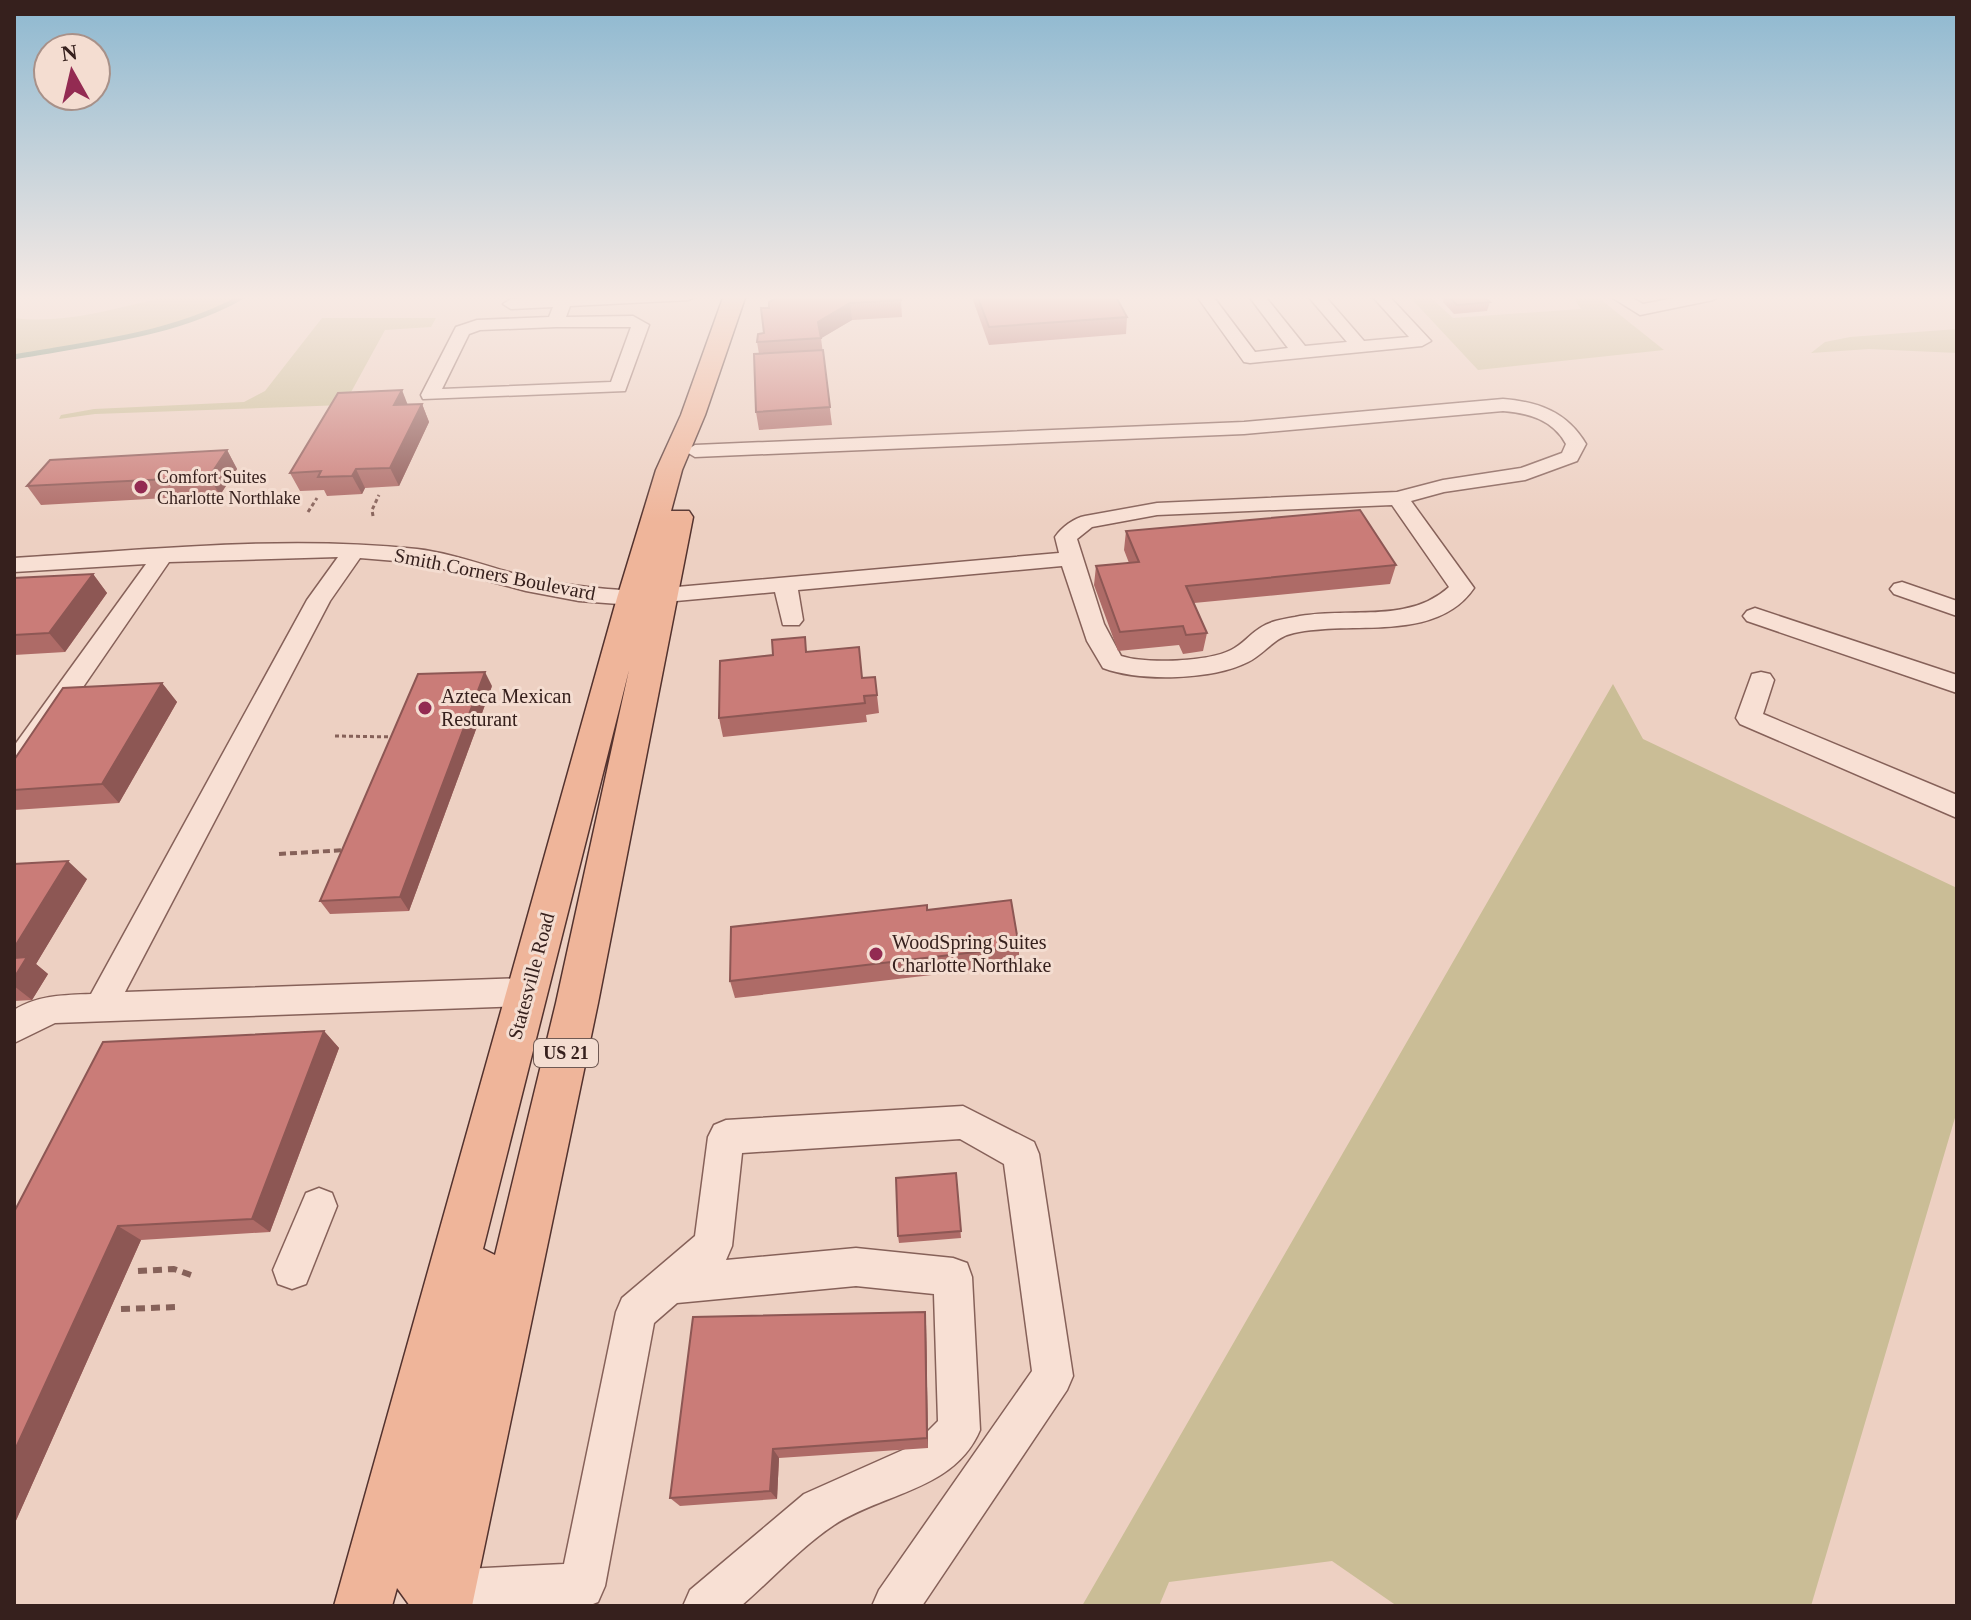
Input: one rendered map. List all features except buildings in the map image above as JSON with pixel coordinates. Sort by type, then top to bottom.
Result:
[{"type":"main road","name":"Statesville Road","points":[[444,1599],[606,869],[646,597],[669,470],[709,371]]},
{"type":"main road","name":"Statesville Road","points":[[363,1606],[526,992],[646,597],[695,451],[713,371]]},
{"type":"main road","points":[[452,1267],[472,1269],[485,1277],[485,1296],[472,1343],[469,1370],[480,1428]]},
{"type":"main road","points":[[434,1341],[433,1398],[441,1439],[439,1477],[420,1573],[444,1599]]},
{"type":"street","points":[[442,371],[430,395],[618,387],[624,371]]},
{"type":"street","points":[[695,451],[1244,428],[1503,405],[1536,409],[1549,415],[1571,433],[1576,444],[1570,457],[1525,474],[1443,486],[1398,498],[1157,509],[1085,522],[1066,537],[1070,559],[1102,649],[1111,662],[1146,668],[1235,659],[1278,629],[1427,613],[1453,600],[1462,588],[1398,498]]},
{"type":"street","points":[[100,1008],[319,600],[354,551]]},
{"type":"street","name":"Smith Corners Boulevard","points":[[14,565],[163,555],[354,551],[421,556],[526,584],[579,594],[646,597],[1070,559]]},
{"type":"street","points":[[14,766],[163,555]]},
{"type":"street","points":[[786,586],[791,620]]},
{"type":"street","points":[[1902,589],[1957,609]]},
{"type":"street","points":[[1755,616],[1957,684]]},
{"type":"street","points":[[1761,680],[1749,718],[1957,807]]},
{"type":"street","points":[[14,1028],[34,1015],[55,1009],[526,992]]},
{"type":"street","points":[[444,1599],[582,1586],[636,1312],[713,1246],[726,1137],[963,1122],[1021,1154],[1053,1376],[895,1606]]},
{"type":"street","points":[[292,1270],[319,1206]]},
{"type":"street","points":[[669,1284],[856,1267],[953,1277],[959,1430],[929,1460],[819,1509],[706,1606]]},
{"type":"path","points":[[373,516],[372,510],[379,495]]},
{"type":"path","points":[[308,512],[317,498]]},
{"type":"path","points":[[335,736],[399,737]]},
{"type":"path","points":[[279,854],[352,849]]},
{"type":"path","points":[[138,1271],[174,1269],[191,1275]]},
{"type":"path","points":[[121,1309],[177,1307]]},
{"type":"shaded area","points":[[281,371],[363,371],[344,405],[95,414],[59,419],[61,415],[94,409],[244,402],[265,391]]},
{"type":"shaded area","points":[[1613,684],[1643,739],[1957,888],[1957,1111],[1811,1606],[1397,1606],[1332,1561],[1169,1582],[1159,1606],[1082,1606]]},
{"type":"place","name":"Comfort Suites Charlotte Northlake","points":[[141,487]]},
{"type":"place","name":"Azteca Mexican Resturant","points":[[425,708]]},
{"type":"place","name":"WoodSpring Suites Charlotte Northlake","points":[[876,954]]}]
